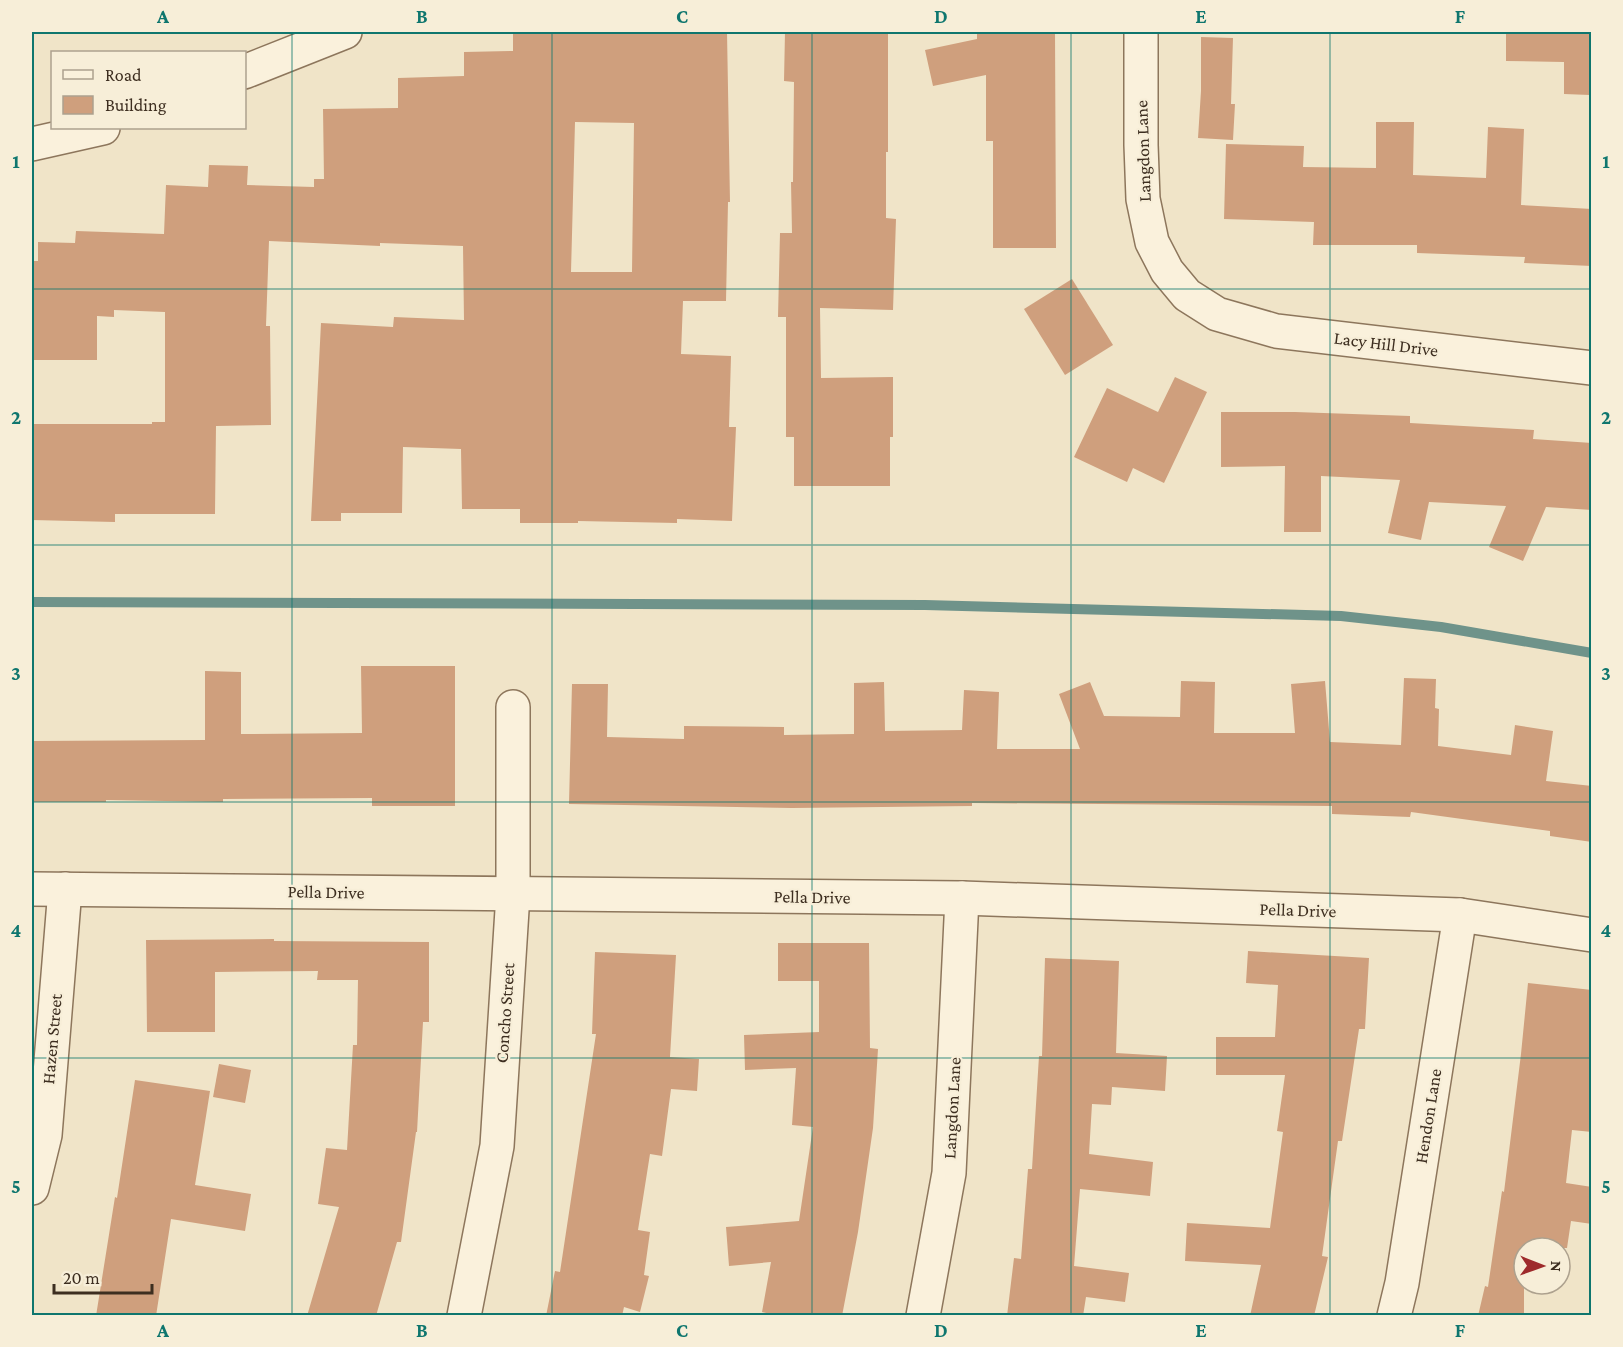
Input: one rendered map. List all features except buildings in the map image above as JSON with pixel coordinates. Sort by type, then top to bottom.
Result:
[{"type":"street","points":[[246,71],[345,32]]},
{"type":"street","name":"Langdon Lane","points":[[1141,32],[1143,199],[1152,242],[1167,271],[1187,295]]},
{"type":"street","points":[[32,144],[99,129]]},
{"type":"street","name":"Lacy Hill Drive","points":[[1187,295],[1217,314],[1276,332],[1592,368]]},
{"type":"street","name":"Concho Street","points":[[464,1316],[497,1146],[513,894],[513,707]]},
{"type":"street","name":"Pella Drive","points":[[32,889],[962,898],[1460,915],[1592,935]]},
{"type":"street","name":"Hazen Street","points":[[32,1188],[45,1135],[65,889]]},
{"type":"street","name":"Langdon Lane","points":[[923,1316],[949,1173],[962,898]]},
{"type":"street","name":"Hendon Lane","points":[[1394,1316],[1404,1271],[1460,915]]},
{"type":"waterway","points":[[32,602],[925,605],[1341,616],[1441,627],[1592,653]]}]
